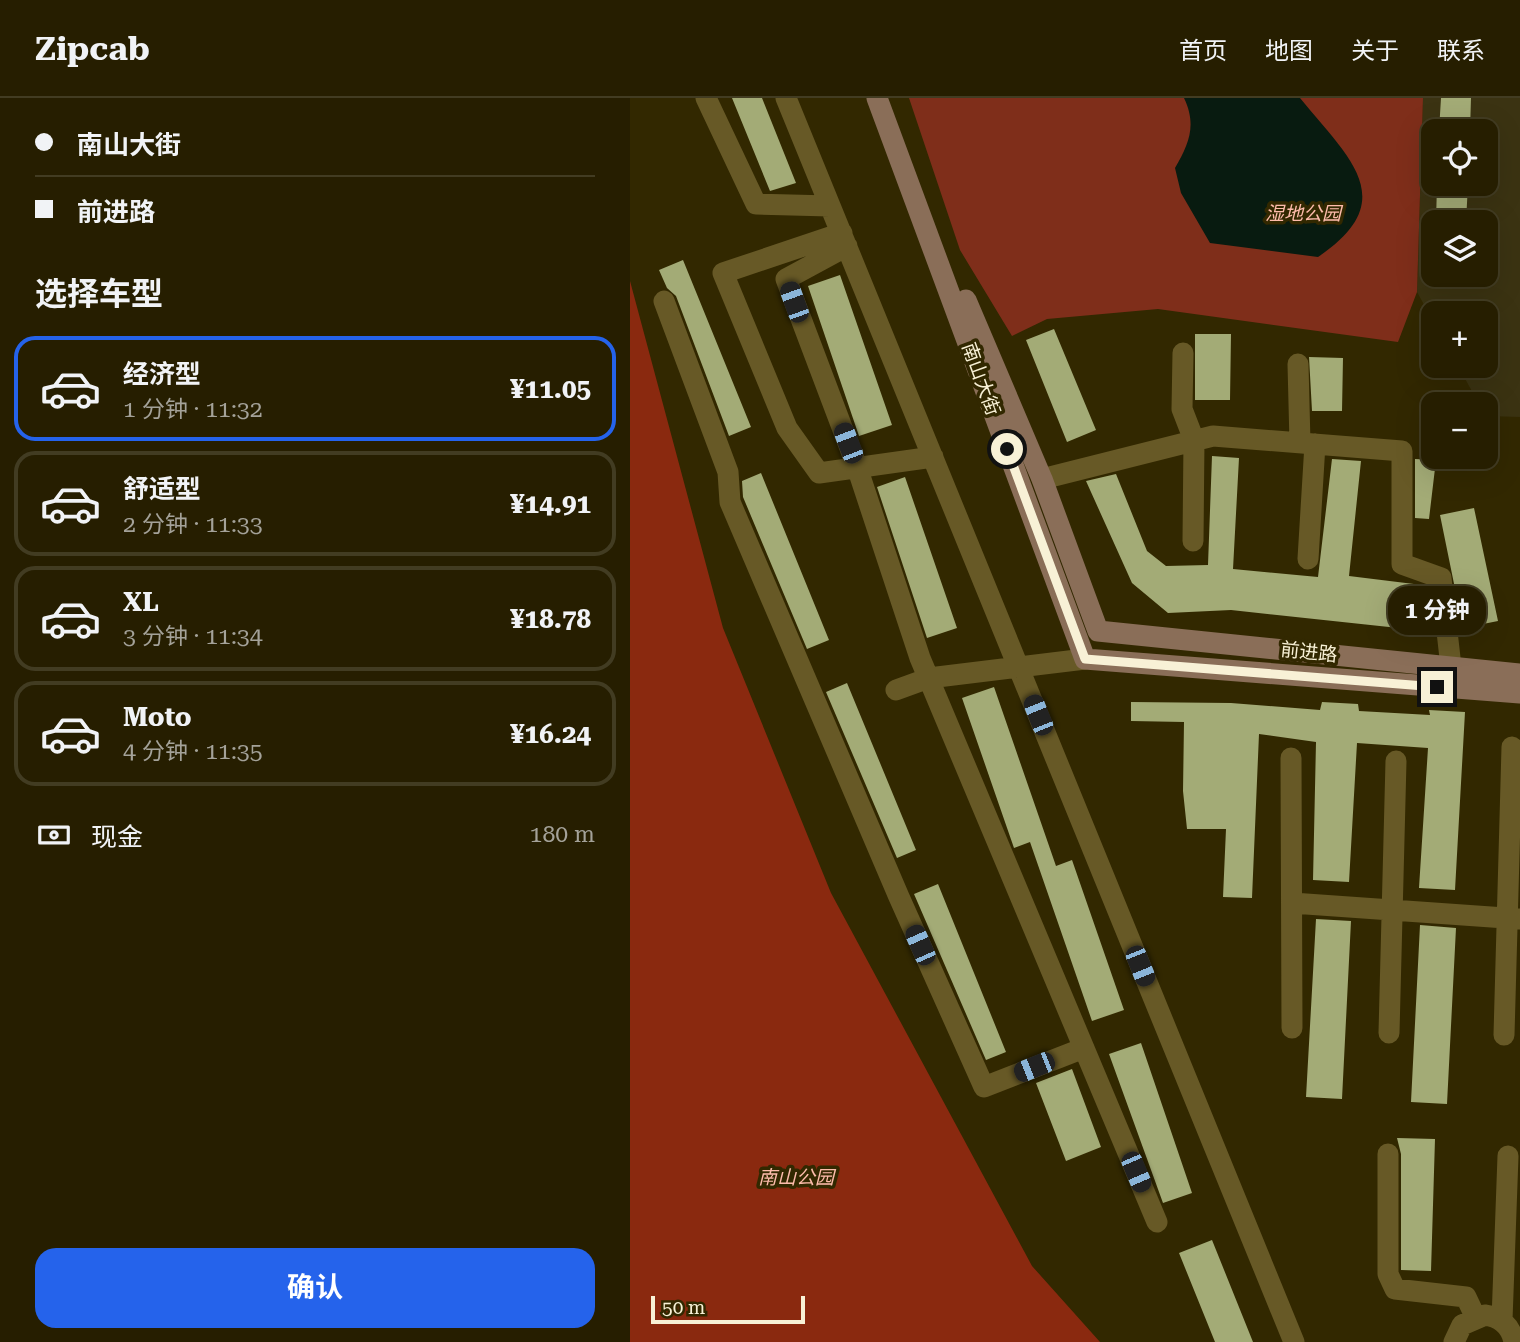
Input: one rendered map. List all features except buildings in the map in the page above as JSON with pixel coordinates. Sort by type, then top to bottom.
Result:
[{"type":"street","points":[[706,98],[756,204],[830,206]]},
{"type":"street","points":[[786,98],[1294,1342]]},
{"type":"street","name":"南山大街","points":[[877,98],[1085,659]]},
{"type":"street","name":"南山大街","points":[[890,98],[968,305],[1042,479],[1098,631]]},
{"type":"street","points":[[844,240],[786,279],[857,467],[929,678],[1157,1222]]},
{"type":"street","points":[[844,240],[723,273],[787,428],[819,473],[933,457]]},
{"type":"street","points":[[664,301],[728,472],[730,502],[899,897],[984,1087],[1084,1048]]},
{"type":"street","points":[[1183,353],[1182,409],[1194,440],[1193,541]]},
{"type":"street","points":[[1297,364],[1307,443],[1308,559]]},
{"type":"street","points":[[1042,479],[1213,436],[1402,451],[1402,564],[1441,578],[1451,667]]},
{"type":"street","name":"前进路","points":[[1098,631],[1520,674]]},
{"type":"street","points":[[897,690],[929,678],[1018,665],[1085,659]]},
{"type":"street","name":"前进路","points":[[1085,659],[1520,693]]},
{"type":"street","points":[[1504,1035],[1513,919],[1512,747]]},
{"type":"street","points":[[1291,758],[1292,1028]]},
{"type":"street","points":[[1389,1033],[1396,761]]},
{"type":"street","points":[[1292,904],[1513,919]]},
{"type":"street","points":[[1388,1154],[1388,1274],[1395,1289],[1466,1297],[1475,1316]]},
{"type":"street","points":[[1508,1156],[1502,1320],[1514,1342]]},
{"type":"street","points":[[1454,1342],[1462,1325],[1475,1316],[1493,1316],[1502,1320]]},
{"type":"shaded area","points":[[1184,98],[1300,98],[1335,140],[1359,178],[1362,197],[1358,216],[1344,236],[1318,257],[1210,243],[1181,193],[1175,168],[1190,134],[1190,117]]},
{"type":"shaded area","points":[[1423,98],[1520,98],[1520,417],[1498,416],[1498,392],[1472,392],[1465,378],[1498,378],[1498,301],[1422,301],[1417,292],[1421,163],[1421,196],[1498,196],[1498,119],[1422,119]]},
{"type":"green space","name":"湿地公园","points":[[909,98],[1423,98],[1417,292],[1398,342],[1158,309],[1047,319],[1012,336],[960,250]]},
{"type":"green space","name":"南山公园","points":[[630,281],[723,628],[831,893],[1032,1266],[1100,1342],[630,1342]]},
{"type":"route","points":[[1007,449],[1085,659],[1437,687]]}]
